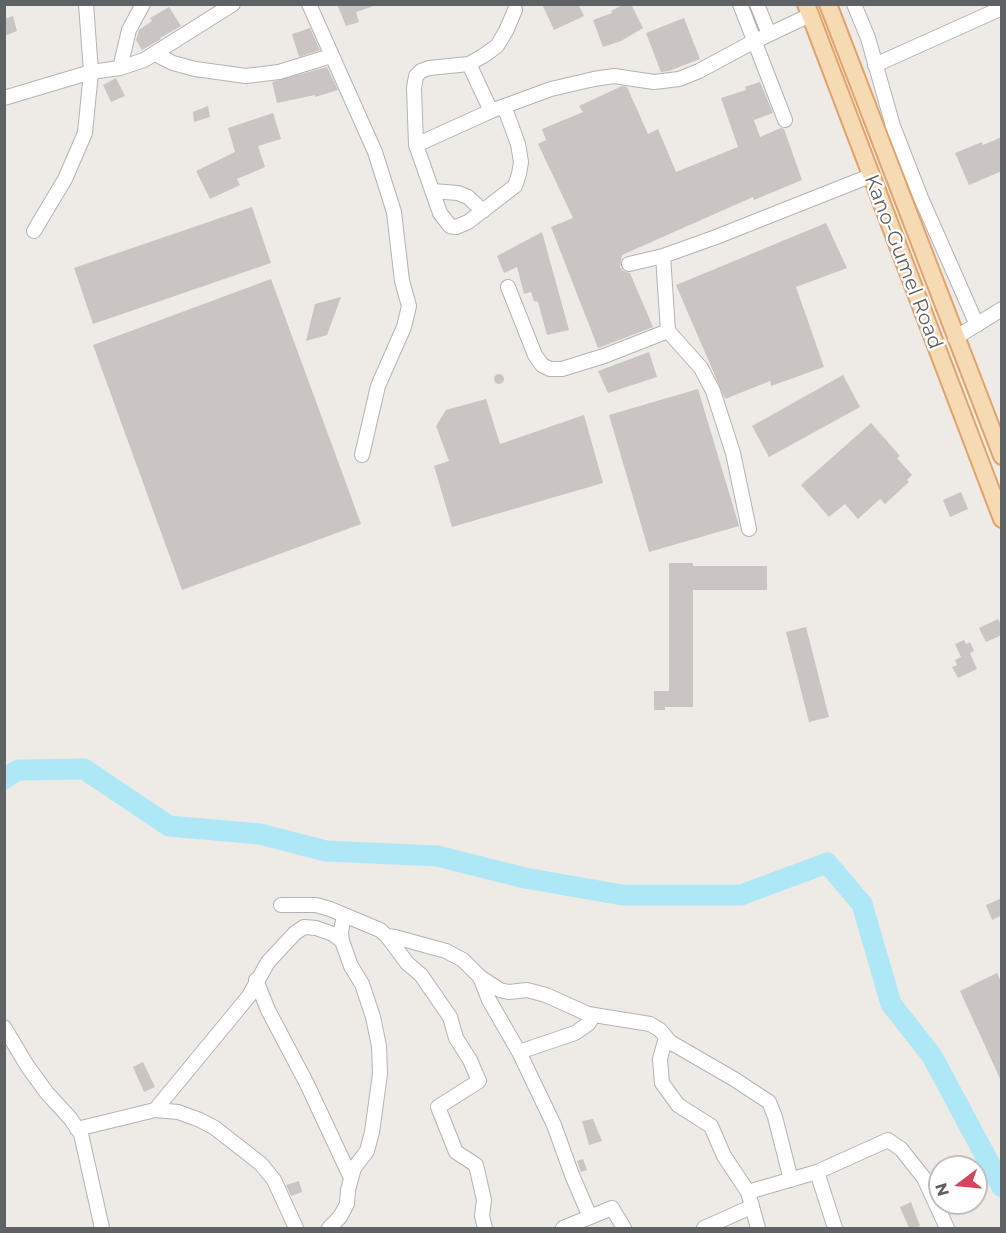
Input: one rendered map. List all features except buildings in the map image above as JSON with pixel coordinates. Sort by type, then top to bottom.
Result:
[{"type":"main road","name":"Kano-Gumel Road","points":[[828,4],[1002,456]]},
{"type":"main road","name":"Kano-Gumel Road","points":[[808,10],[1002,519]]},
{"type":"street","points":[[34,231],[65,179],[86,133],[92,72],[86,4]]},
{"type":"street","points":[[120,68],[129,30],[143,4]]},
{"type":"street","points":[[4,98],[92,72],[120,68],[144,60],[233,4]]},
{"type":"street","points":[[309,4],[365,127],[382,174],[394,212],[402,281],[409,306],[404,327],[378,386],[362,455]]},
{"type":"street","points":[[740,4],[785,120]]},
{"type":"street","points":[[757,4],[769,34]]},
{"type":"street","points":[[855,4],[868,38],[893,126],[921,198],[976,325]]},
{"type":"street","points":[[875,65],[1002,8]]},
{"type":"street","points":[[469,64],[518,144],[521,162],[515,186],[459,226],[450,226],[440,213],[416,145],[414,87],[416,76],[429,68],[469,64],[497,46],[515,10]]},
{"type":"street","points":[[416,145],[498,108],[550,89],[594,78],[614,76],[654,82],[672,80],[699,71],[769,34],[808,10]]},
{"type":"street","points":[[155,54],[173,63],[195,69],[246,76],[279,72],[331,56]]},
{"type":"street","points":[[629,264],[663,256],[870,176]]},
{"type":"street","points":[[432,191],[458,193],[468,197],[483,211]]},
{"type":"street","points":[[663,256],[668,331],[701,368],[713,391],[733,453],[749,529]]},
{"type":"street","points":[[508,287],[535,355],[542,365],[550,369],[562,369],[604,357],[668,331]]},
{"type":"street","points":[[955,338],[1002,309]]},
{"type":"street","points":[[281,905],[316,905],[380,930],[407,963],[421,975],[450,1017],[456,1038],[470,1060],[479,1081],[438,1107],[456,1152],[476,1165],[484,1200],[482,1216],[485,1228]]},
{"type":"street","points":[[316,928],[340,914]]},
{"type":"street","points":[[329,1228],[340,1217],[347,1204],[354,1168],[368,1151],[380,1074],[379,1046],[373,1017],[362,984],[351,966],[342,941],[340,914]]},
{"type":"street","points":[[155,1110],[249,996],[268,962],[295,933],[304,927],[316,928],[333,934],[342,941]]},
{"type":"street","points":[[387,936],[446,951],[463,960],[480,977],[500,990],[509,992],[527,990],[546,995],[572,1008],[594,1015],[650,1024],[660,1030],[670,1042],[734,1078],[769,1102],[791,1180]]},
{"type":"street","points":[[480,977],[554,1125],[590,1216]]},
{"type":"street","points":[[256,980],[268,1010],[307,1083],[351,1178]]},
{"type":"street","points":[[519,1052],[575,1033],[588,1024],[594,1015]]},
{"type":"street","points":[[4,1027],[28,1067],[77,1129],[85,1148],[102,1228]]},
{"type":"street","points":[[666,1037],[660,1059],[662,1083],[678,1105],[711,1126],[724,1156],[748,1192],[758,1228]]},
{"type":"street","points":[[77,1129],[155,1110],[178,1112],[208,1124],[261,1164],[274,1180],[296,1228]]},
{"type":"street","points":[[748,1192],[817,1172],[885,1140],[901,1149],[924,1178],[947,1228]]},
{"type":"street","points":[[817,1172],[835,1228]]},
{"type":"street","points":[[704,1228],[751,1207]]},
{"type":"street","points":[[563,1228],[612,1208],[624,1228]]},
{"type":"waterway","points":[[4,779],[18,770],[84,769],[169,826],[260,834],[326,851],[437,856],[525,878],[622,895],[741,895],[827,863],[862,904],[891,1004],[932,1056],[1002,1187]]}]
